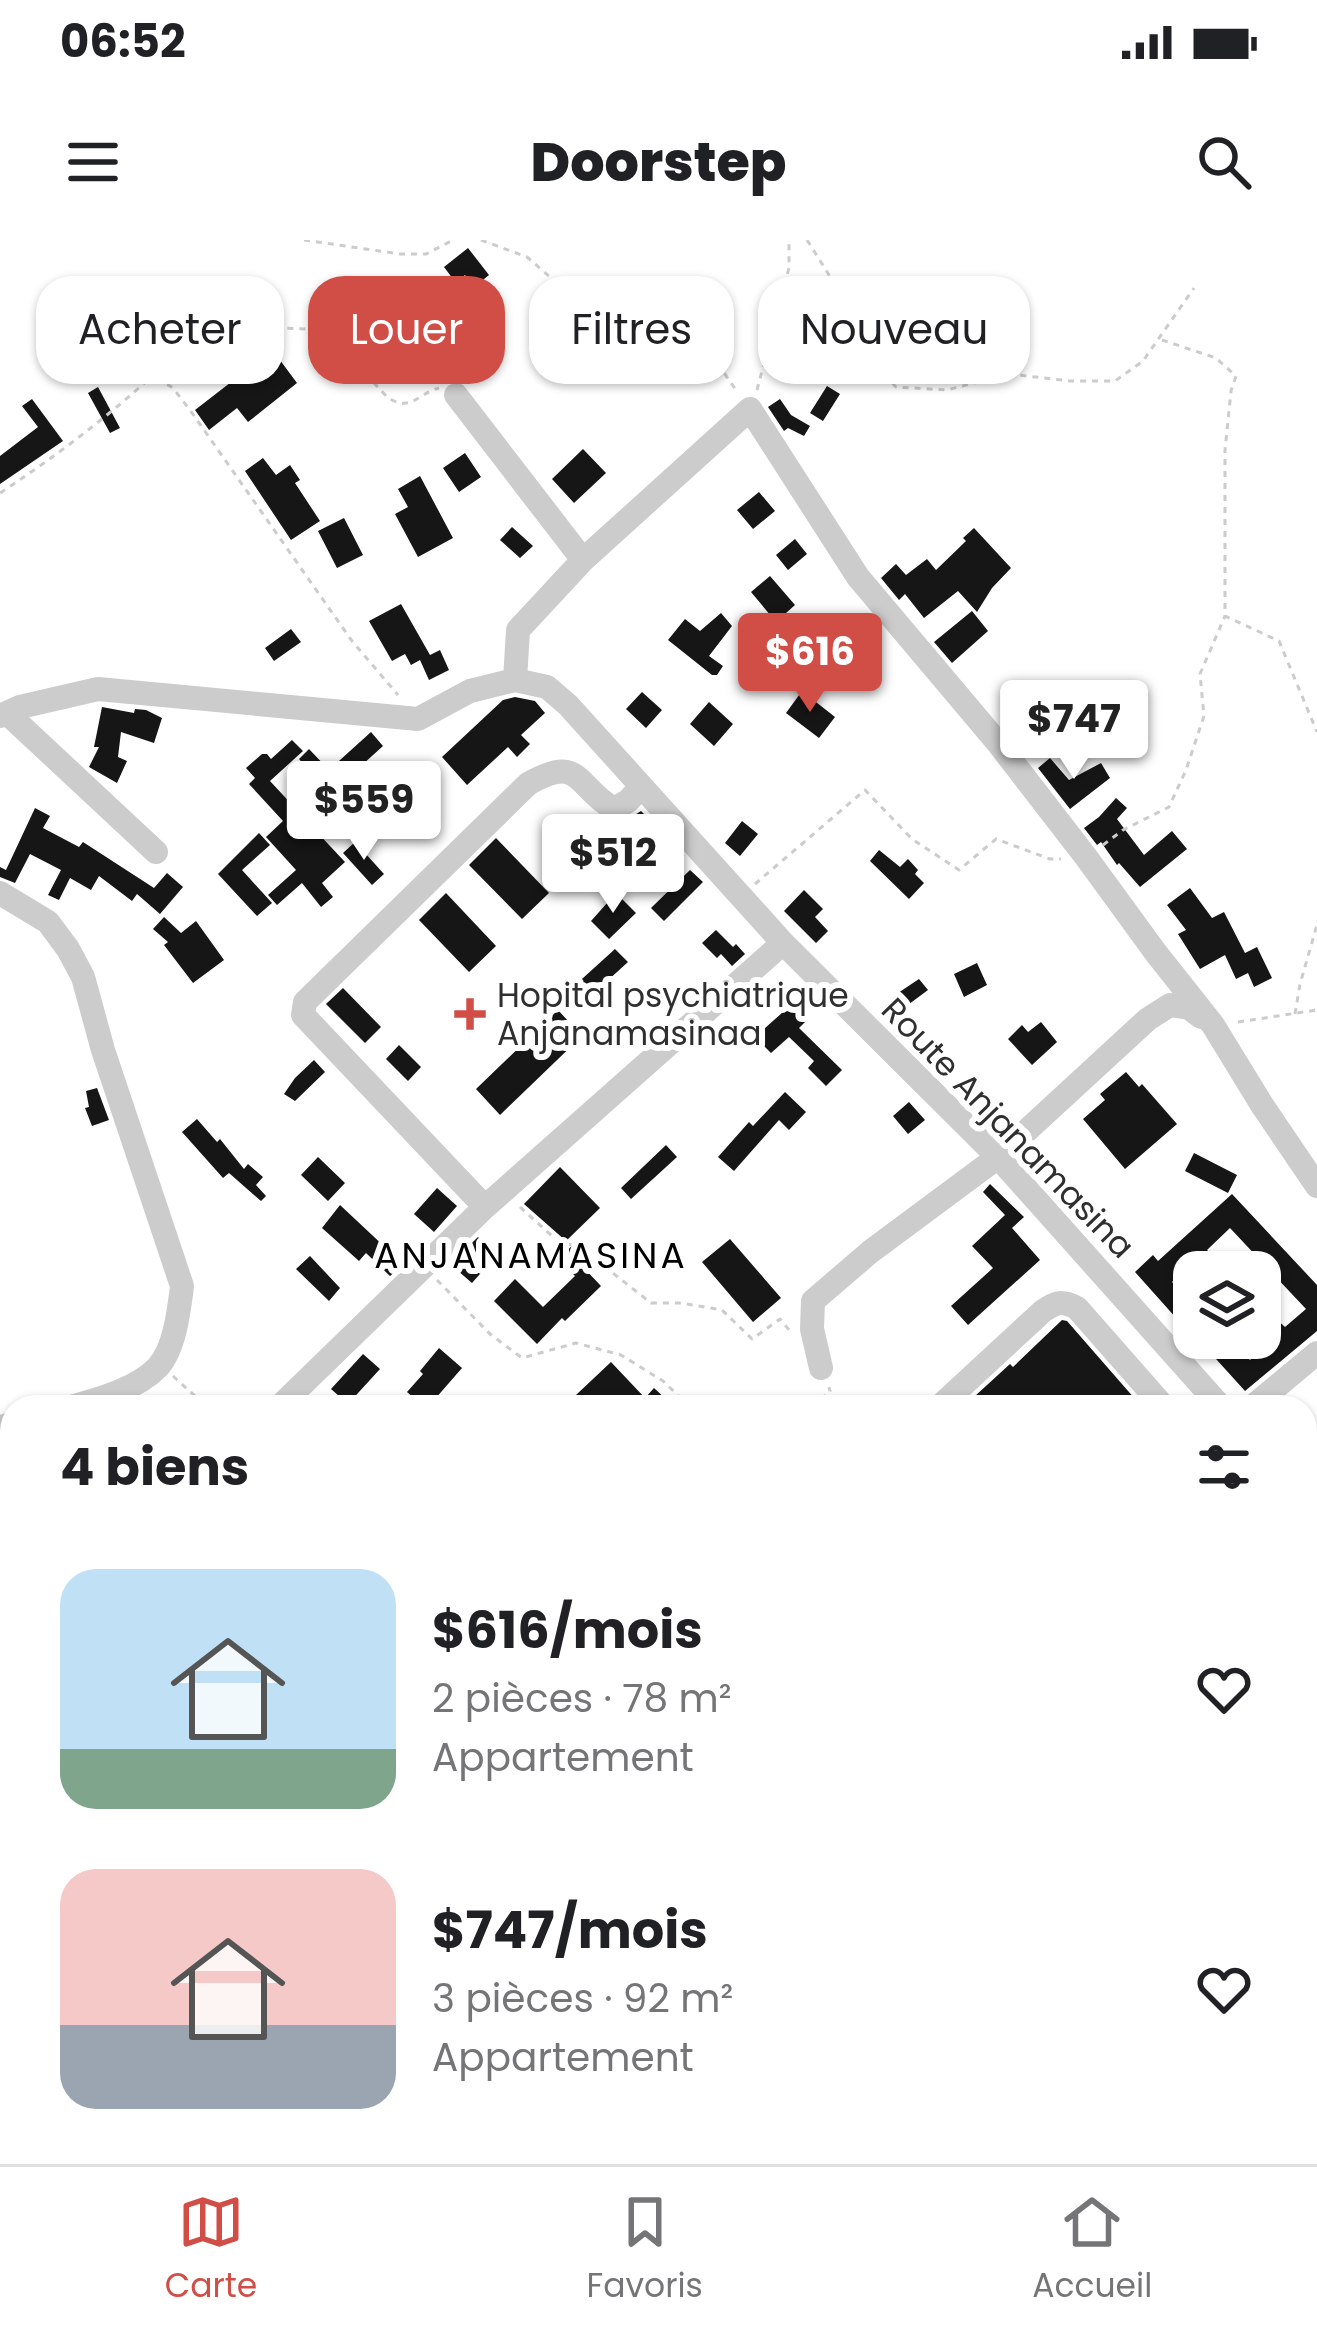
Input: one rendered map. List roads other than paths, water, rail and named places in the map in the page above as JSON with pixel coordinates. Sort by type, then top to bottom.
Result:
[{"type":"street","points":[[456,395],[584,560]]},
{"type":"street","points":[[156,853],[3,715],[20,706],[98,689],[418,719],[470,691],[515,680],[518,630],[584,560],[750,409],[858,577],[1086,856],[1213,1025],[1317,1186]]},
{"type":"street","name":"Route Anjanamasina","points":[[515,680],[548,687],[568,705],[783,943],[998,1157],[1210,1395]]},
{"type":"street","points":[[494,1199],[302,1015],[305,1002],[527,784],[549,772],[565,771],[582,778],[614,809],[641,787]]},
{"type":"street","points":[[0,893],[48,922],[83,977],[182,1286],[177,1326],[159,1366],[103,1395]]},
{"type":"street","points":[[291,1395],[494,1199],[783,943]]},
{"type":"street","points":[[821,1368],[812,1329],[813,1301],[870,1252],[998,1157],[1148,1019],[1170,1004],[1189,1008],[1213,1025]]},
{"type":"street","points":[[952,1395],[1043,1311],[1065,1302],[1077,1308],[1153,1395]]},
{"type":"street","points":[[1266,1395],[1317,1353]]},
{"type":"place","name":"Hopital psychiatrique Anjanamasinaa","points":[[470,1014]]},
{"type":"district","name":"ANJANAMASINA","points":[[531,1255]]}]
